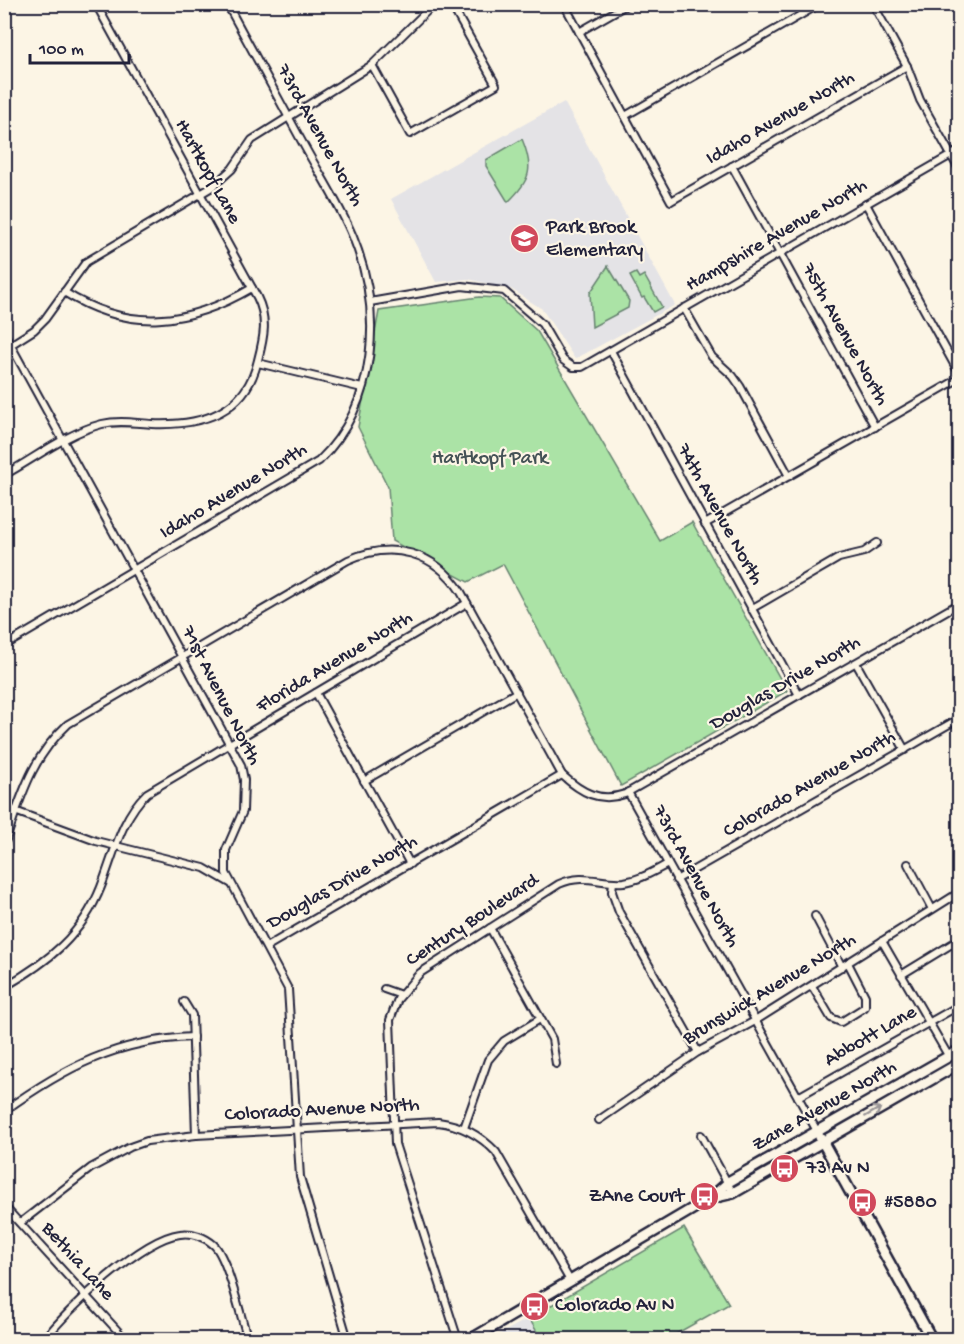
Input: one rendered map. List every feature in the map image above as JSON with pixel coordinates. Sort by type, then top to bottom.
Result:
[{"type":"street","name":"Hartkopf Lane","points":[[4,475],[64,441],[104,424],[118,422],[168,424],[205,418],[223,411],[243,395],[251,385],[258,363],[264,317],[252,288],[96,4]]},
{"type":"street","name":"73rd Avenue North","points":[[227,4],[352,235],[368,290]]},
{"type":"street","points":[[4,349],[45,319],[82,267],[97,253],[223,179],[252,140],[372,64],[434,4]]},
{"type":"street","points":[[372,64],[410,134],[496,85],[451,4]]},
{"type":"street","points":[[564,4],[625,117],[820,4]]},
{"type":"street","points":[[579,32],[628,4]]},
{"type":"street","points":[[873,4],[907,66],[920,100],[960,171]]},
{"type":"street","name":"Idaho Avenue North","points":[[625,117],[671,201],[907,66]]},
{"type":"street","name":"Hampshire Avenue North","points":[[370,302],[462,286],[504,291],[542,324],[563,360],[573,367],[582,367],[960,150]]},
{"type":"street","name":"75th Avenue North","points":[[732,166],[875,427]]},
{"type":"street","points":[[705,524],[960,376],[866,204]]},
{"type":"street","points":[[64,291],[110,314],[151,320],[193,316],[231,300],[252,288]]},
{"type":"street","name":"Idaho Avenue North","points":[[4,646],[320,461],[345,432],[362,388],[371,343],[368,290]]},
{"type":"street","points":[[684,308],[712,357],[733,376],[740,386],[789,476]]},
{"type":"street","name":"71st Avenue North","points":[[4,333],[241,765],[245,796],[238,826],[226,850],[226,873],[288,989],[296,1130],[304,1196],[348,1340]]},
{"type":"street","name":"74th Avenue North","points":[[610,351],[799,695]]},
{"type":"street","points":[[258,363],[362,388]]},
{"type":"street","points":[[751,609],[839,558],[864,552],[877,543]]},
{"type":"street","name":"73rd Avenue North","points":[[15,811],[34,764],[55,736],[82,714],[348,560],[376,550],[405,551],[418,555],[443,570],[467,603],[562,774],[594,796],[615,798],[628,792],[932,1340]]},
{"type":"street","name":"Florida Avenue North","points":[[4,987],[45,962],[73,936],[94,904],[129,814],[147,793],[467,603]]},
{"type":"street","name":"Douglas Drive North","points":[[628,792],[960,603]]},
{"type":"street","points":[[856,663],[905,750]]},
{"type":"street","points":[[364,781],[517,692]]},
{"type":"street","points":[[316,693],[410,864]]},
{"type":"street","name":"Colorado Avenue North","points":[[676,880],[960,718]]},
{"type":"street","name":"Douglas Drive North","points":[[266,947],[562,774]]},
{"type":"street","points":[[4,807],[116,846],[204,868],[231,884]]},
{"type":"street","points":[[4,844],[15,811]]},
{"type":"street","name":"Century Boulevard","points":[[458,1340],[398,1156],[393,1124],[389,1032],[400,995],[420,972],[569,880],[591,878],[613,882],[636,880],[668,864]]},
{"type":"street","points":[[908,864],[932,909]]},
{"type":"street","points":[[613,882],[612,892],[619,912],[698,1052]]},
{"type":"street","name":"Brunswick Avenue North","points":[[599,1120],[698,1052],[755,1022],[960,892]]},
{"type":"street","points":[[812,986],[831,1018],[841,1022],[865,1007],[865,996],[815,916]]},
{"type":"street","points":[[490,928],[552,1039],[556,1064]]},
{"type":"street","points":[[901,975],[960,939]]},
{"type":"street","points":[[882,941],[949,1057]]},
{"type":"street","points":[[384,989],[400,995]]},
{"type":"street","points":[[184,1002],[192,1015],[196,1135]]},
{"type":"street","name":"Abbott Lane","points":[[798,1097],[960,1005]]},
{"type":"street","points":[[464,1128],[488,1060],[504,1041],[540,1018]]},
{"type":"street","points":[[4,1111],[30,1092],[88,1059],[134,1044],[193,1037]]},
{"type":"street","name":"Zane Avenue North","points":[[470,1340],[569,1279],[711,1198],[728,1182],[960,1050]]},
{"type":"street","name":"Zane Avenue North","points":[[711,1198],[734,1193],[960,1063]]},
{"type":"street","name":"Colorado Avenue North","points":[[20,1223],[69,1184],[130,1147],[165,1137],[438,1122],[464,1128],[476,1134],[496,1152],[569,1279]]},
{"type":"street","points":[[701,1135],[734,1193]]},
{"type":"street","name":"Bethia Lane","points":[[4,1206],[126,1340]]},
{"type":"street","points":[[44,1340],[86,1296],[115,1271],[164,1239],[189,1233],[214,1245],[223,1262],[248,1340]]},
{"type":"shaded area","name":"Park Brook Elementary","points":[[564,102],[675,305],[575,359],[542,309],[511,289],[468,279],[436,282],[391,199]]},
{"type":"shaded area","points":[[529,1318],[541,1339],[491,1339]]},
{"type":"green space","points":[[522,139],[528,158],[528,173],[522,187],[508,202],[486,166],[486,160]]},
{"type":"green space","points":[[608,266],[629,301],[628,308],[592,327],[590,293]]},
{"type":"green space","points":[[636,273],[639,278],[644,275],[662,307],[653,312],[644,297],[642,298],[630,276]]},
{"type":"green space","name":"Hartkopf Park","points":[[479,297],[500,298],[537,331],[660,541],[692,522],[787,691],[621,786],[503,564],[468,582],[392,541],[388,487],[358,427],[379,311]]},
{"type":"green space","points":[[684,1228],[729,1304],[667,1339],[541,1339],[529,1318]]},
{"type":"place","name":"Park Brook Elementary","points":[[525,239]]},
{"type":"place","name":"73 Av N","points":[[785,1169]]},
{"type":"place","name":"ZAne Court","points":[[705,1197]]},
{"type":"place","name":"#5880","points":[[863,1203]]},
{"type":"place","name":"Colorado Av N","points":[[534,1306]]}]
